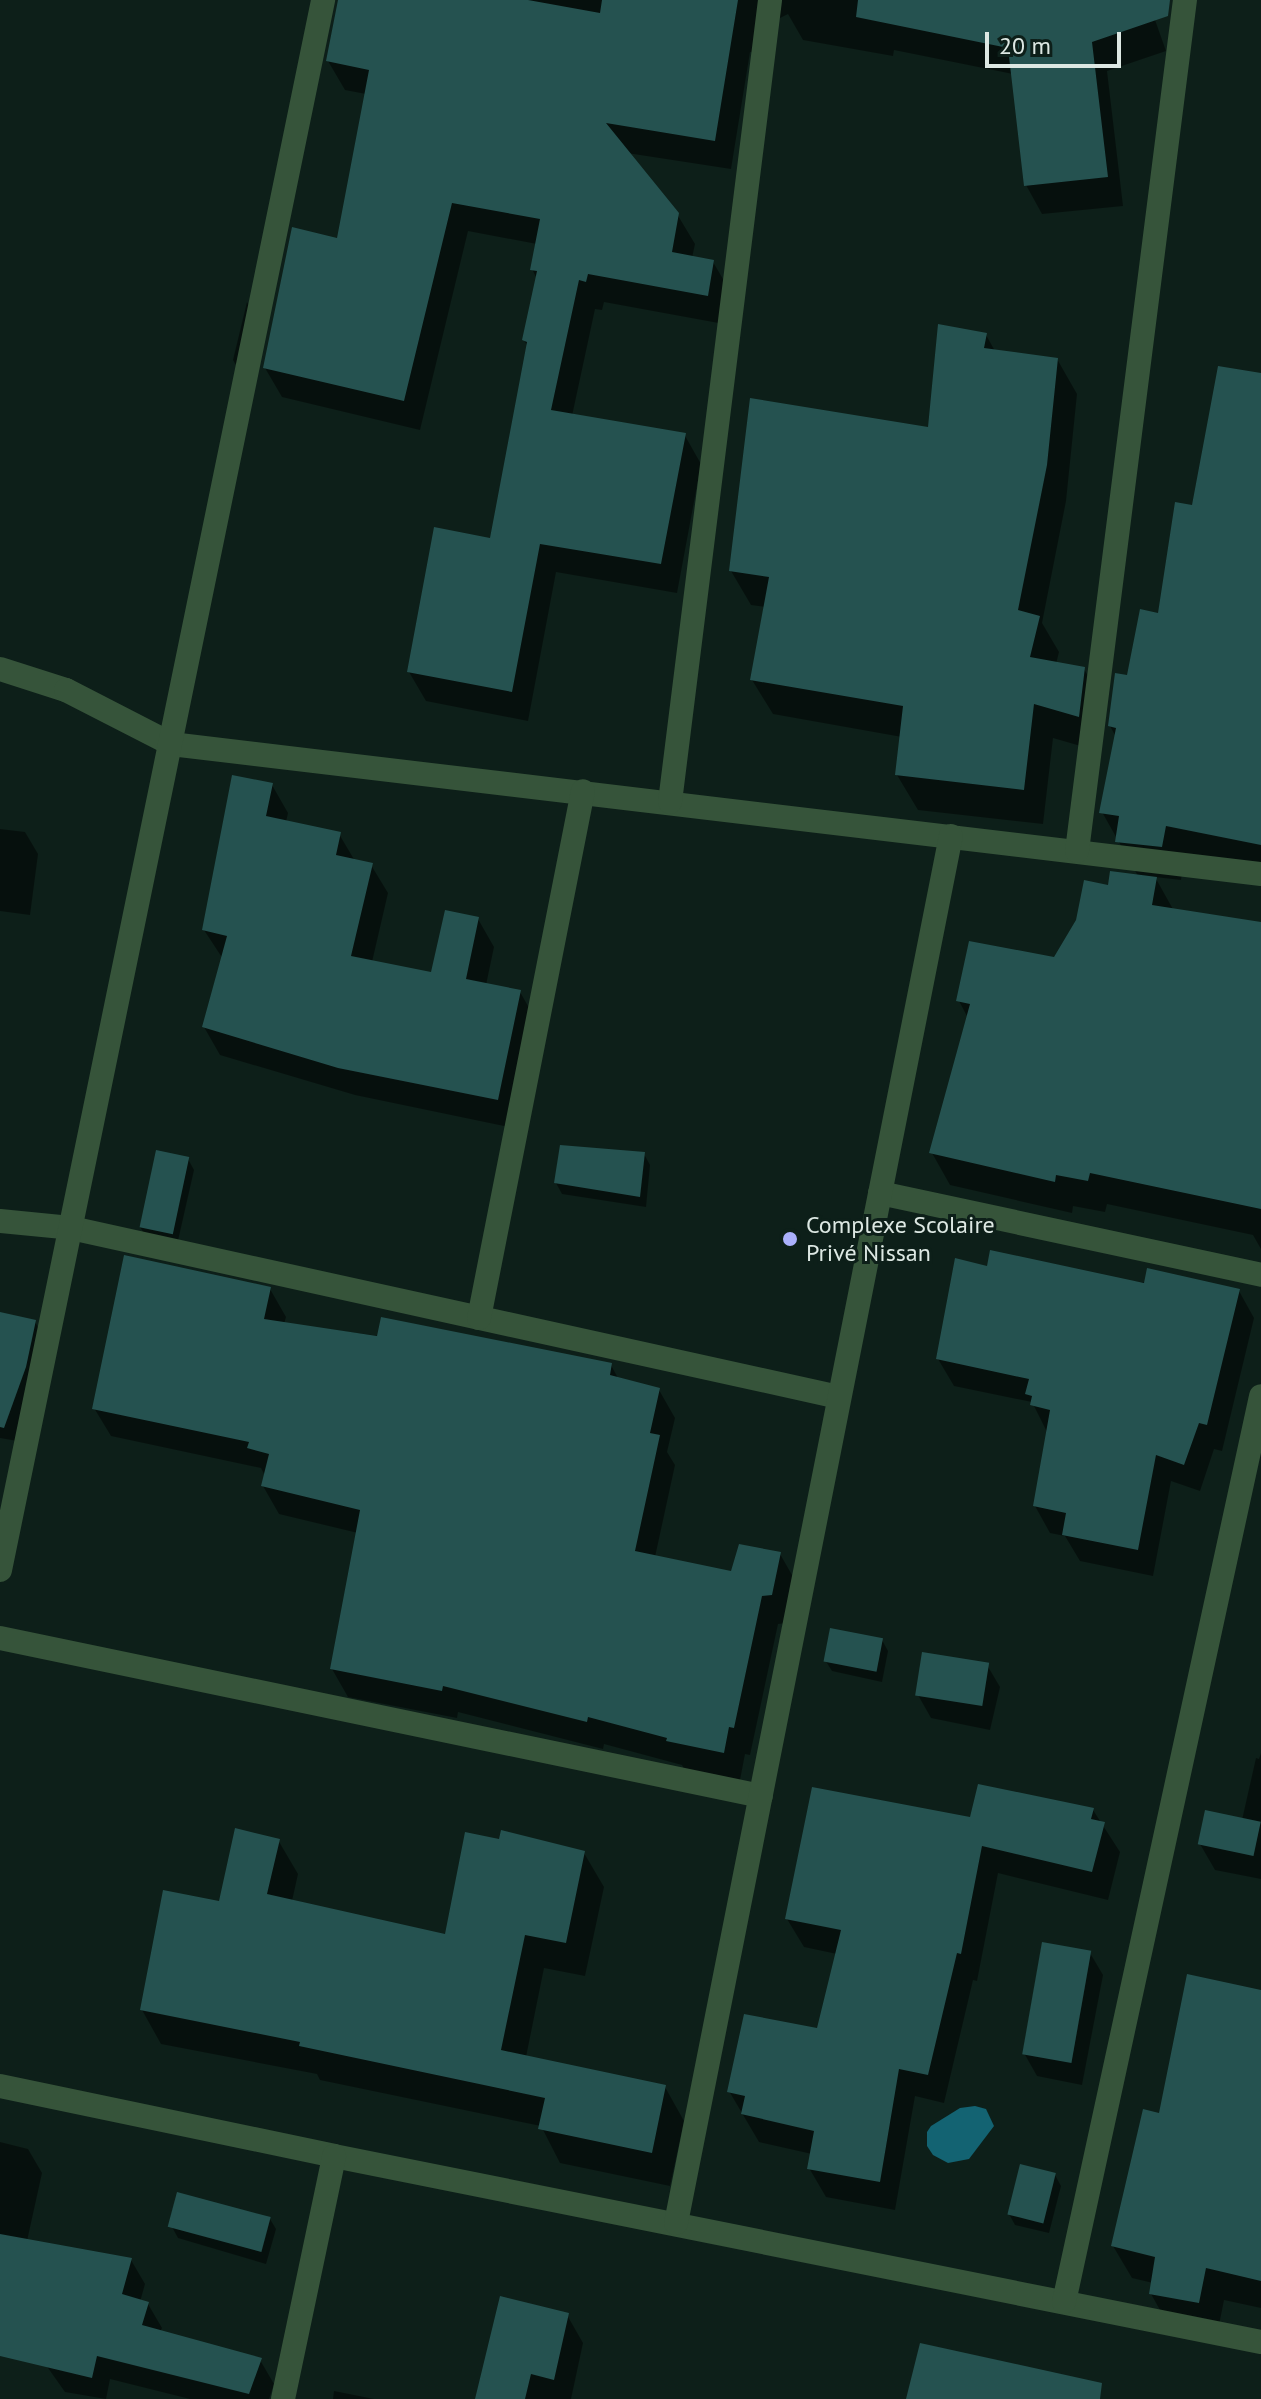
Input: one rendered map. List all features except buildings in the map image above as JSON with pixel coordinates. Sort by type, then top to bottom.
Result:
[{"type":"street","points":[[0,1570],[323,0]]},
{"type":"street","points":[[670,802],[770,0]]},
{"type":"street","points":[[1077,851],[1185,0]]},
{"type":"street","points":[[0,669],[66,690],[171,744],[1261,874]]},
{"type":"street","points":[[479,1318],[583,791]]},
{"type":"street","points":[[676,2223],[951,836]]},
{"type":"street","points":[[880,1193],[1261,1275]]},
{"type":"street","points":[[0,1221],[71,1228],[839,1397]]},
{"type":"street","points":[[1064,2302],[1261,1396]]},
{"type":"street","points":[[0,1638],[761,1796]]},
{"type":"street","points":[[0,2086],[1261,2342]]},
{"type":"street","points":[[283,2399],[334,2156]]},
{"type":"water","points":[[975,2106],[986,2109],[994,2126],[969,2159],[948,2163],[933,2155],[927,2146],[927,2132],[931,2126],[960,2108]]},
{"type":"place","name":"Complexe Scolaire Privé Nissan","points":[[790,1239]]}]
